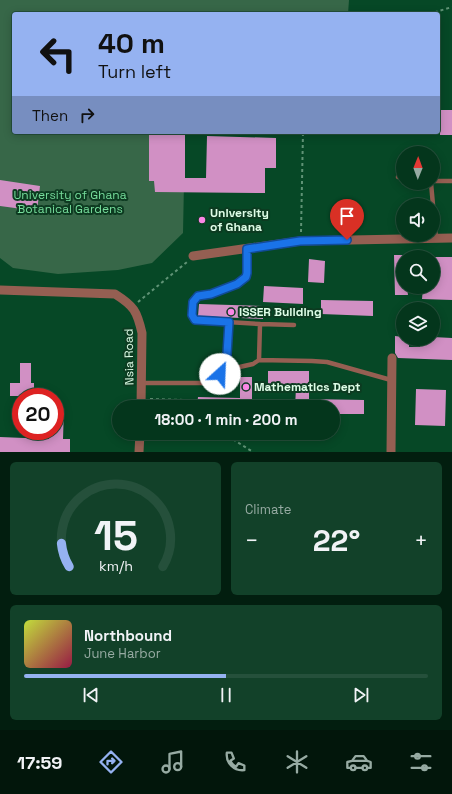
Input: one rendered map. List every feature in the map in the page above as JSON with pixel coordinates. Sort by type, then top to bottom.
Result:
[{"type":"street","points":[[440,238],[452,238]]},
{"type":"street","points":[[193,256],[300,241],[396,239]]},
{"type":"street","points":[[0,290],[115,294],[128,302],[134,308]]},
{"type":"street","name":"Nsia Road","points":[[134,308],[142,333],[141,400]]},
{"type":"street","points":[[391,452],[392,358]]},
{"type":"street","points":[[139,452],[140,440]]},
{"type":"lane","points":[[440,182],[452,181]]},
{"type":"lane","points":[[247,249],[246,277],[237,284],[211,294],[198,296],[193,302],[192,315],[195,320],[294,325]]},
{"type":"lane","points":[[226,370],[229,322]]},
{"type":"lane","points":[[259,360],[260,324]]},
{"type":"lane","points":[[142,383],[202,383],[226,370],[253,364],[259,360],[327,362],[392,380]]},
{"type":"path","points":[[435,12],[452,7]]},
{"type":"path","points":[[300,241],[303,134]]},
{"type":"path","points":[[134,308],[142,299],[193,256]]},
{"type":"path","points":[[234,440],[253,452]]},
{"type":"green space","name":"University of Ghana Botanical Gardens","points":[[0,0],[349,0],[348,12],[12,12],[12,134],[185,134],[183,233],[152,263],[118,270],[58,274],[13,268],[0,258]]},
{"type":"building","points":[[440,110],[452,110],[452,135],[440,134]]},
{"type":"building","points":[[149,134],[185,134],[185,178],[206,178],[207,136],[276,138],[276,168],[265,168],[265,193],[155,192],[154,181],[149,181]]},
{"type":"building","points":[[0,180],[40,186],[37,211],[0,206]]},
{"type":"building","points":[[394,255],[396,255],[396,294],[408,295],[395,295]]},
{"type":"building","points":[[440,257],[452,257],[452,300],[422,299],[422,294],[440,294]]},
{"type":"building","points":[[309,259],[325,261],[324,283],[308,282]]},
{"type":"building","points":[[264,286],[303,288],[303,304],[263,302]]},
{"type":"building","points":[[321,300],[373,301],[373,316],[321,314]]},
{"type":"building","name":"ISSER Building","points":[[199,304],[263,306],[263,319],[198,316]]},
{"type":"building","points":[[395,336],[396,346],[409,347],[440,346],[440,337],[452,338],[452,360],[398,358],[395,353]]},
{"type":"building","points":[[20,363],[31,363],[31,383],[34,383],[34,388],[12,388],[12,396],[10,396],[10,383],[20,383]]},
{"type":"building","points":[[268,371],[309,371],[309,399],[364,400],[364,414],[340,414],[340,400],[295,400],[296,388],[268,387]]},
{"type":"building","points":[[240,377],[252,377],[252,400],[198,400],[198,397],[240,398]]},
{"type":"building","points":[[416,389],[446,390],[445,426],[415,425]]},
{"type":"building","points":[[0,437],[12,437],[12,440],[70,439],[70,452],[0,452]]},
{"type":"place","name":"University of Ghana","points":[[202,220]]},
{"type":"place","name":"ISSER Building","points":[[231,312]]},
{"type":"place","name":"Mathematics Dept","points":[[246,387]]},
{"type":"route","points":[[220,374],[226,370],[229,322],[195,320],[192,315],[193,302],[198,296],[211,294],[237,284],[246,277],[247,249],[300,241],[347,240]]}]
